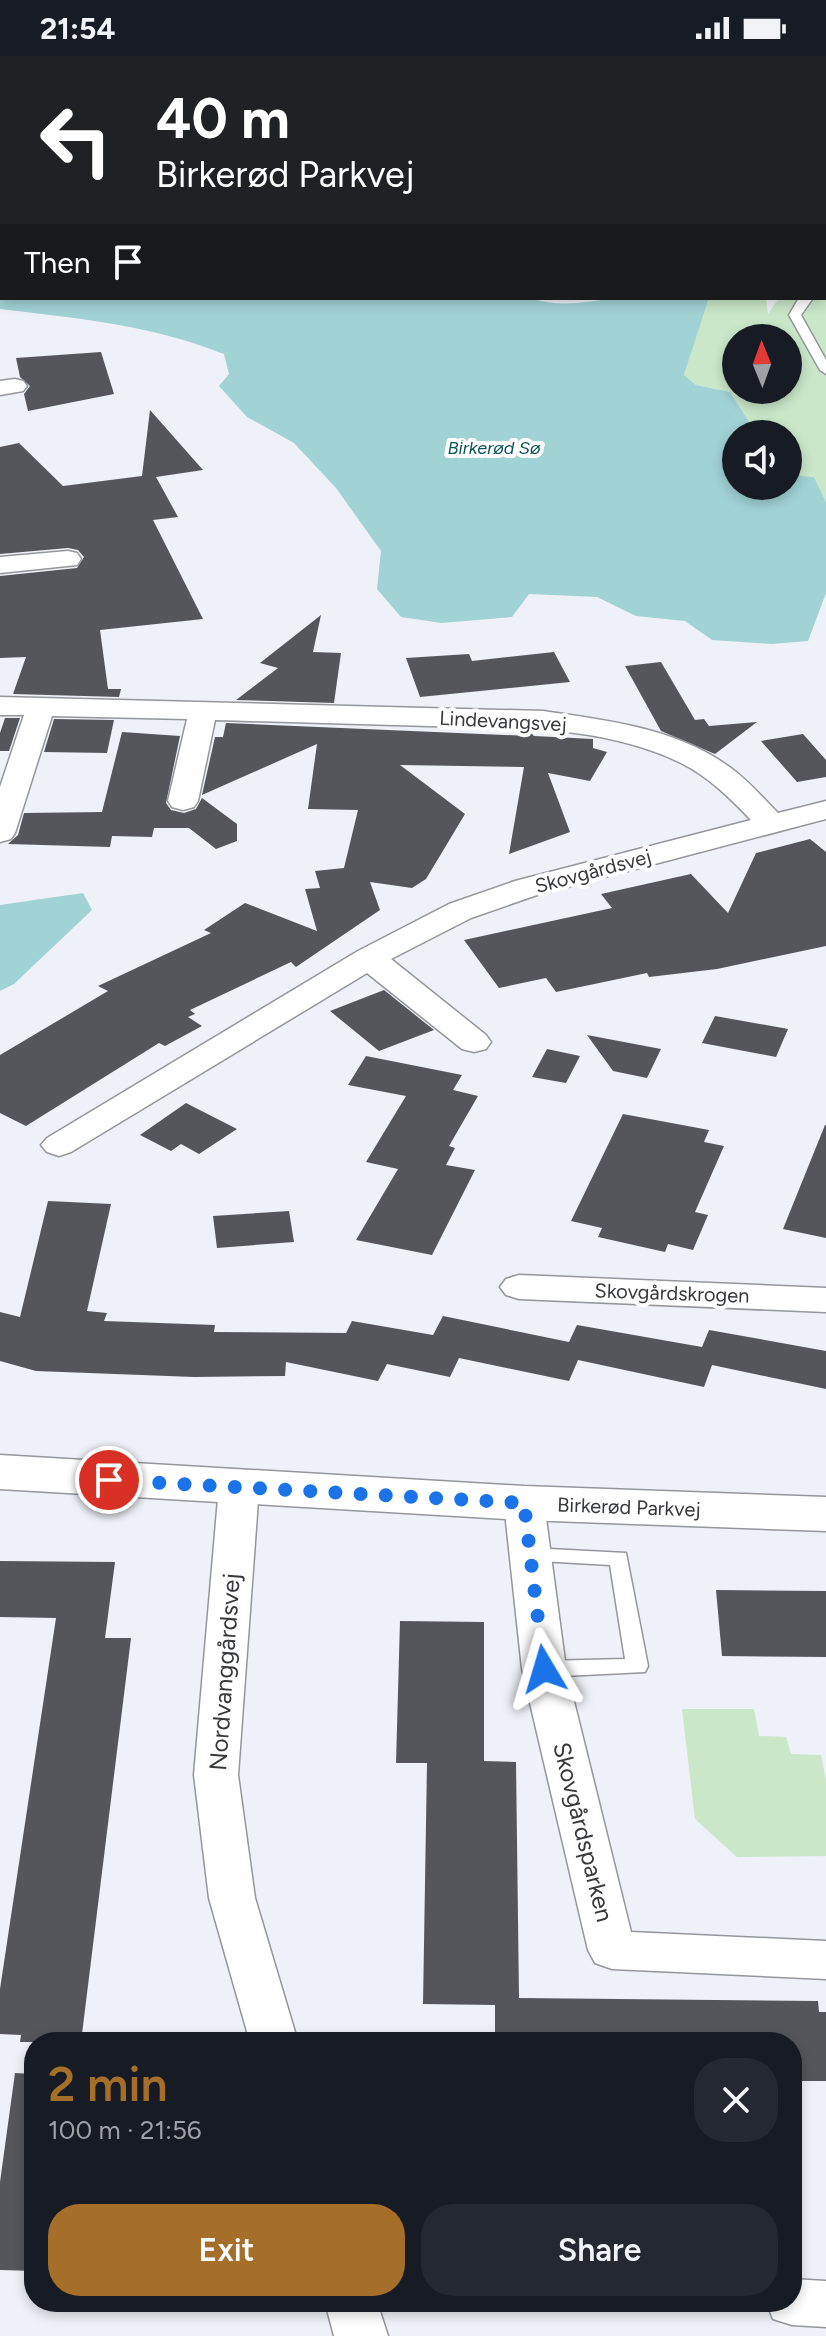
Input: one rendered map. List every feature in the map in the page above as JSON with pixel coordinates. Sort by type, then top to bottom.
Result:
[{"type":"street","points":[[0,565],[68,559]]},
{"type":"street","name":"Lindevangsvej","points":[[0,706],[543,720],[597,728],[681,752],[712,767],[772,824]]},
{"type":"street","points":[[0,833],[41,707]]},
{"type":"street","points":[[183,801],[203,711]]},
{"type":"street","name":"Skovgårdsvej","points":[[59,1145],[369,958],[460,911],[526,888],[826,810]]},
{"type":"street","points":[[369,958],[474,1042]]},
{"type":"street","name":"Skovgårdskrogen","points":[[519,1287],[826,1300]]},
{"type":"street","name":"Birkerød Parkvej","points":[[0,1472],[524,1503],[826,1514]]},
{"type":"street","name":"Nordvanggårdsvej","points":[[239,1487],[216,1775],[232,1898],[271,2032]]},
{"type":"street","name":"Skovgårdsparken","points":[[524,1503],[544,1669],[612,1950],[826,1960]]},
{"type":"street","points":[[802,2303],[826,2304]]},
{"type":"street","points":[[354,2312],[361,2336]]},
{"type":"lane","points":[[804,300],[795,315],[826,370]]},
{"type":"lane","points":[[530,1555],[619,1558],[637,1666],[544,1669]]},
{"type":"green space","points":[[708,300],[766,300],[768,314],[778,300],[826,300],[826,502],[814,477],[802,476],[802,420],[748,420],[738,404],[802,404],[802,324],[722,324],[722,390],[696,385],[684,375]]},
{"type":"green space","points":[[682,1709],[754,1709],[759,1736],[786,1737],[791,1754],[821,1755],[826,1780],[826,1856],[737,1857],[695,1819]]},
{"type":"water","name":"Birkerød Sø","points":[[0,300],[537,300],[562,303],[708,300],[684,375],[696,385],[722,390],[722,404],[738,404],[748,420],[722,420],[722,500],[802,500],[802,476],[814,477],[826,502],[826,593],[808,641],[772,644],[712,640],[685,621],[636,616],[597,597],[529,594],[512,617],[441,623],[401,617],[377,589],[381,551],[336,488],[294,443],[247,417],[219,386],[229,374],[224,354],[141,329],[0,309]]},
{"type":"water","points":[[83,893],[92,910],[14,984],[0,991],[0,905]]},
{"type":"building","points":[[101,352],[114,394],[28,411],[24,394],[30,386],[20,377],[16,358]]},
{"type":"building","points":[[150,410],[203,470],[156,477],[178,517],[153,520],[203,619],[100,630],[108,689],[121,689],[119,697],[13,694],[26,657],[0,658],[0,576],[77,568],[84,557],[78,550],[68,548],[0,554],[0,447],[19,443],[63,486],[142,476]]},
{"type":"building","points":[[321,615],[313,652],[341,653],[334,703],[236,700],[278,668],[260,663]]},
{"type":"building","points":[[554,652],[570,682],[420,697],[406,658],[469,654],[472,661]]},
{"type":"building","points":[[661,662],[695,720],[704,719],[709,726],[757,722],[715,754],[661,731],[625,666]]},
{"type":"building","points":[[5,718],[20,718],[9,751],[0,751],[0,733]]},
{"type":"building","points":[[54,719],[114,720],[107,753],[44,752]]},
{"type":"building","points":[[226,723],[530,736],[530,732],[534,736],[593,739],[593,748],[607,752],[590,781],[548,773],[570,832],[509,854],[524,767],[400,765],[465,814],[426,879],[412,888],[370,882],[380,910],[296,967],[291,962],[190,1010],[195,1014],[188,1017],[202,1026],[165,1046],[159,1043],[26,1126],[0,1113],[0,1055],[108,991],[98,986],[211,933],[204,930],[245,903],[317,931],[305,889],[320,888],[315,871],[344,868],[358,810],[308,809],[317,744],[202,795],[215,737],[223,737]]},
{"type":"building","points":[[122,732],[180,736],[166,803],[171,810],[184,813],[196,809],[202,798],[237,824],[237,841],[216,849],[189,828],[154,828],[152,837],[112,836],[110,847],[8,844],[18,835],[24,813],[102,812]]},
{"type":"building","points":[[803,734],[826,760],[826,777],[797,782],[761,741]]},
{"type":"building","points":[[810,839],[826,852],[826,946],[717,969],[649,977],[647,973],[556,992],[546,978],[499,988],[464,940],[612,908],[601,894],[691,874],[728,913],[756,853]]},
{"type":"building","points":[[384,990],[434,1030],[379,1051],[330,1011]]},
{"type":"building","points":[[715,1016],[788,1029],[776,1057],[702,1043]]},
{"type":"building","points":[[587,1035],[661,1049],[647,1078],[613,1071]]},
{"type":"building","points":[[547,1049],[580,1056],[566,1083],[532,1077]]},
{"type":"building","points":[[366,1056],[462,1075],[453,1090],[478,1096],[449,1146],[455,1148],[446,1165],[475,1170],[432,1255],[356,1240],[398,1169],[366,1162],[406,1096],[348,1085]]},
{"type":"building","points":[[186,1103],[237,1129],[199,1154],[181,1144],[171,1151],[140,1135]]},
{"type":"building","points":[[623,1114],[709,1130],[704,1142],[724,1146],[695,1212],[708,1215],[693,1250],[668,1244],[665,1252],[598,1237],[602,1228],[571,1221]]},
{"type":"building","points":[[826,1125],[826,1238],[783,1229]]},
{"type":"building","points":[[48,1201],[111,1204],[87,1311],[107,1313],[104,1321],[215,1325],[214,1332],[346,1333],[352,1321],[433,1335],[443,1316],[569,1342],[577,1325],[702,1347],[709,1330],[826,1351],[826,1389],[712,1365],[704,1387],[578,1360],[569,1381],[459,1358],[450,1377],[387,1364],[378,1381],[286,1362],[285,1376],[194,1377],[36,1371],[0,1361],[0,1312],[20,1317]]},
{"type":"building","points":[[289,1211],[294,1242],[217,1248],[213,1216]]},
{"type":"building","points":[[0,1561],[115,1562],[105,1638],[131,1638],[82,2032],[24,2032],[24,2042],[20,2042],[21,2035],[0,2034],[0,1989],[56,1618],[0,1617]]},
{"type":"building","points":[[716,1590],[826,1591],[826,1657],[722,1656]]},
{"type":"building","points":[[400,1621],[484,1622],[484,1761],[516,1762],[519,1998],[818,2001],[819,2012],[826,2012],[826,2081],[802,2081],[802,2032],[495,2032],[495,2005],[423,2004],[427,1763],[396,1763]]},
{"type":"building","points":[[15,2073],[24,2073],[24,2271],[0,2270],[0,2182]]},
{"type":"route","points":[[109,1480],[524,1503],[544,1669]]}]
